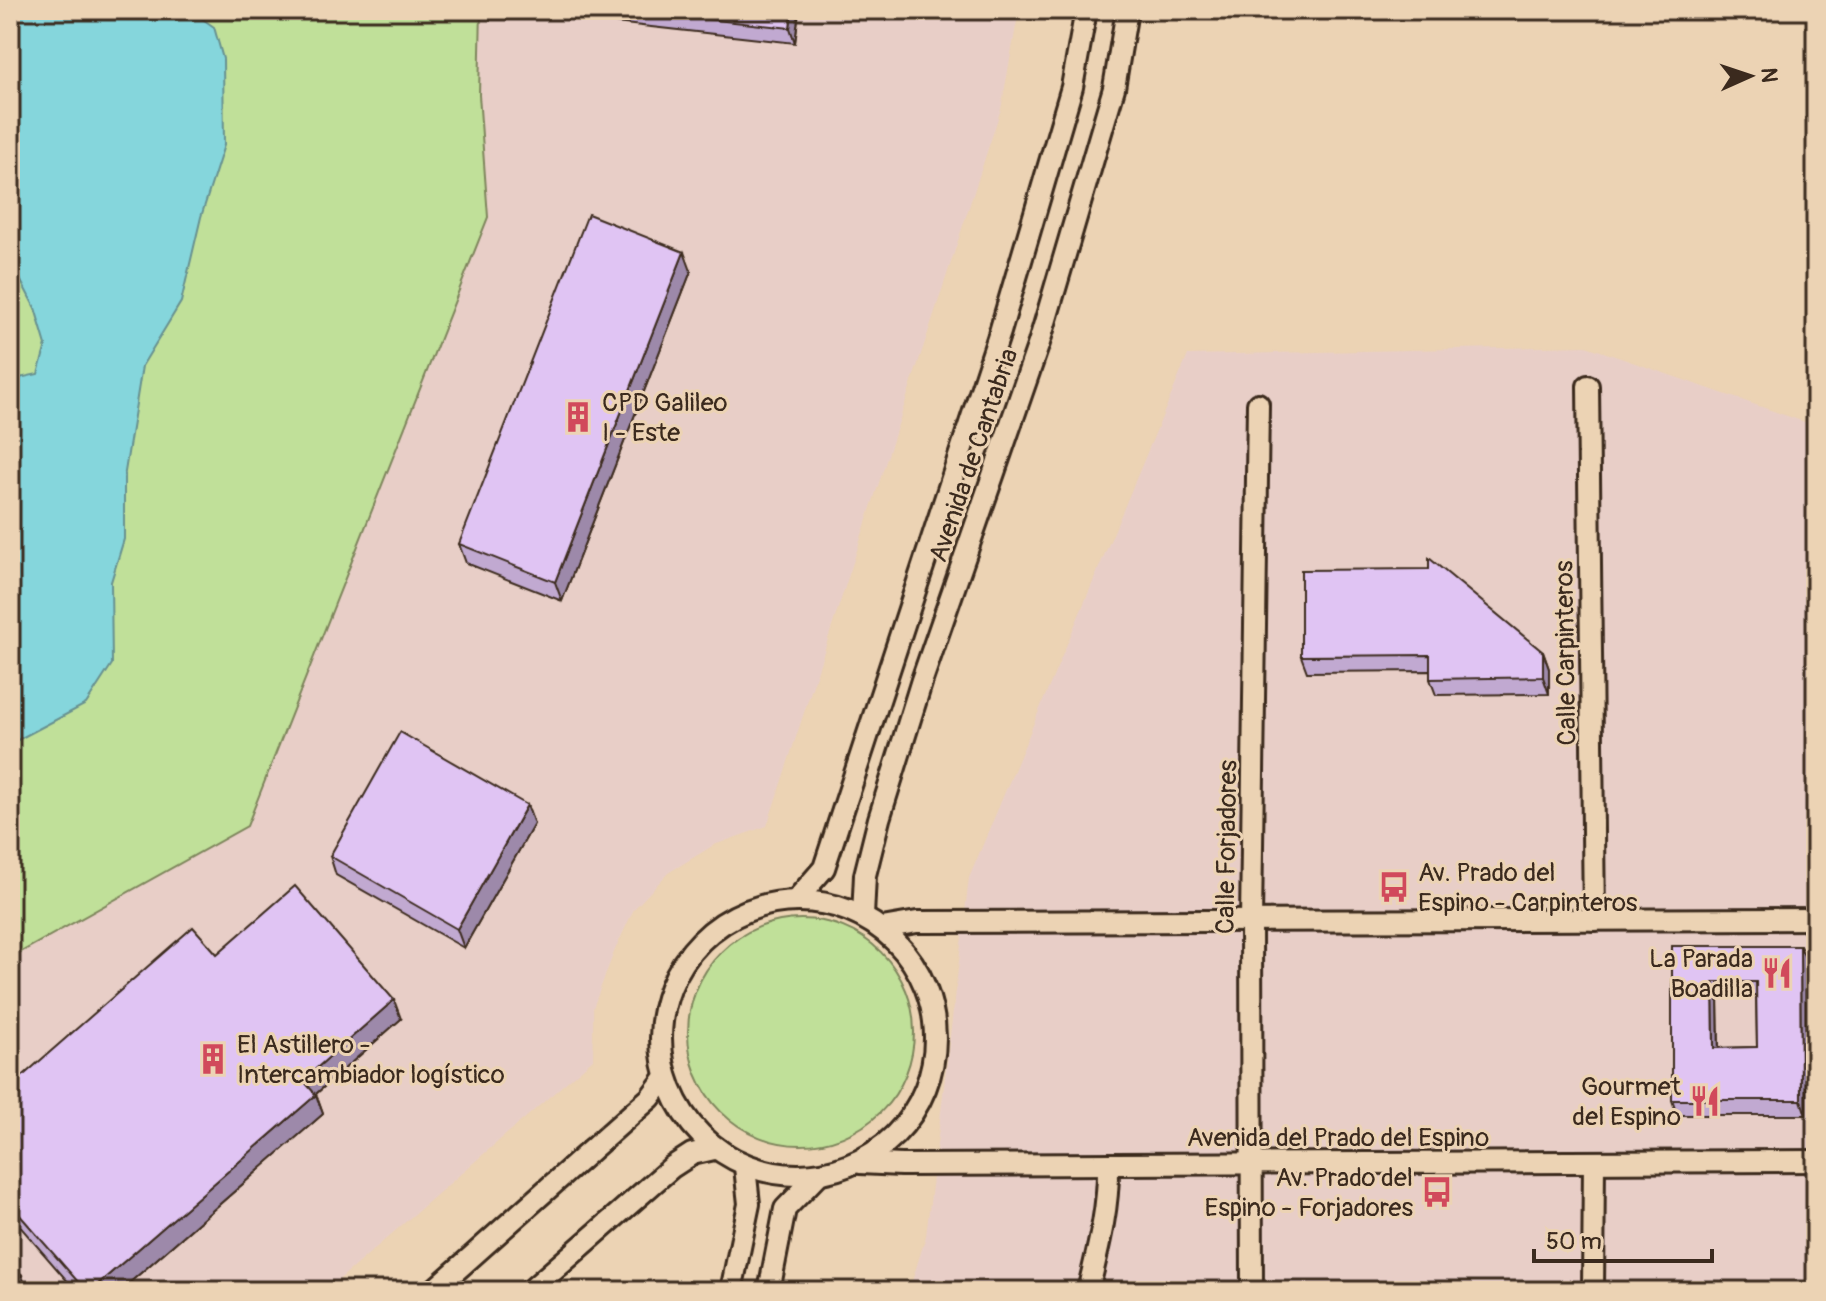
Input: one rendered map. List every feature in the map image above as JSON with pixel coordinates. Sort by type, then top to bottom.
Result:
[{"type":"street","name":"Avenida de Cantabria","points":[[797,899],[824,868],[1000,332],[1072,87],[1086,10]]},
{"type":"street","name":"Avenida de Cantabria","points":[[863,916],[865,875],[879,819],[922,680],[1039,343],[1114,88],[1127,10]]},
{"type":"street","name":"Calle Carpinteros","points":[[1588,386],[1594,920]]},
{"type":"street","name":"Calle Forjadores","points":[[1252,1291],[1251,921],[1258,404]]},
{"type":"street","points":[[797,899],[837,905],[863,916],[882,928],[913,961],[934,1012],[935,1060],[920,1104],[895,1138],[860,1163],[817,1176],[745,1167],[714,1149],[683,1117],[665,1078],[659,1040],[664,1002],[679,967],[709,932],[744,910],[797,899]]},
{"type":"street","points":[[882,928],[917,922],[1816,919]]},
{"type":"street","points":[[433,1291],[650,1098],[665,1078]]},
{"type":"street","points":[[530,1291],[672,1167],[692,1154],[714,1149]]},
{"type":"street","name":"Avenida del Prado del Espino","points":[[860,1163],[1816,1161]]},
{"type":"street","points":[[1593,1291],[1594,1162]]},
{"type":"street","points":[[1088,1291],[1104,1226],[1109,1186],[1108,1164]]},
{"type":"street","points":[[731,1291],[749,1204],[745,1167]]},
{"type":"street","points":[[769,1291],[785,1209],[817,1176]]},
{"type":"shaded area","points":[[10,10],[1019,10],[1001,109],[767,826],[714,845],[668,873],[634,909],[614,952],[593,1008],[593,1059],[326,1291],[10,1291]]},
{"type":"shaded area","points":[[1586,346],[1816,426],[1816,1291],[909,1291],[926,1236],[969,878],[1188,355]]},
{"type":"green space","points":[[10,10],[481,10],[479,95],[488,217],[247,826],[10,958]]},
{"type":"green space","points":[[801,919],[844,928],[864,938],[881,952],[895,969],[905,989],[914,1032],[905,1075],[895,1095],[881,1112],[864,1126],[844,1136],[801,1145],[758,1136],[738,1126],[721,1112],[707,1095],[697,1075],[688,1032],[697,989],[707,969],[721,952],[738,938],[758,928]]},
{"type":"water","points":[[10,10],[190,10],[214,27],[223,59],[224,145],[201,217],[181,302],[142,366],[124,478],[124,539],[111,582],[112,664],[86,704],[10,744],[10,380],[38,374],[46,345],[35,308],[10,260]]},
{"type":"building","points":[[624,10],[792,10],[790,28]]},
{"type":"building","name":"CPD Galileo I - Este","points":[[588,214],[684,252],[555,582],[459,544]]},
{"type":"building","points":[[1429,558],[1543,652],[1543,677],[1430,679],[1430,655],[1301,656],[1301,570],[1429,569]]},
{"type":"building","points":[[400,732],[527,805],[457,929],[330,856]]},
{"type":"building","name":"El Astillero - Intercambiador logístico","points":[[295,886],[394,1000],[303,1080],[316,1095],[90,1291],[86,1291],[10,1204],[10,1087],[193,927],[217,954]]},
{"type":"building","points":[[1672,946],[1800,946],[1801,1100],[1672,1100]],"holes":[[[1713,982],[1756,982],[1757,1047],[1714,1048]]]},
{"type":"building","points":[[10,1262],[22,1275],[10,1285]]},
{"type":"place","name":"CPD Galileo I - Este","points":[[578,417]]},
{"type":"place","name":"Av. Prado del Espino - Carpinteros","points":[[1394,887]]},
{"type":"place","name":"La Parada Boadilla","points":[[1777,973]]},
{"type":"place","name":"El Astillero - Intercambiador logístico","points":[[213,1059]]},
{"type":"place","name":"Gourmet del Espino","points":[[1705,1101]]},
{"type":"place","name":"Av. Prado del Espino - Forjadores","points":[[1437,1192]]}]
